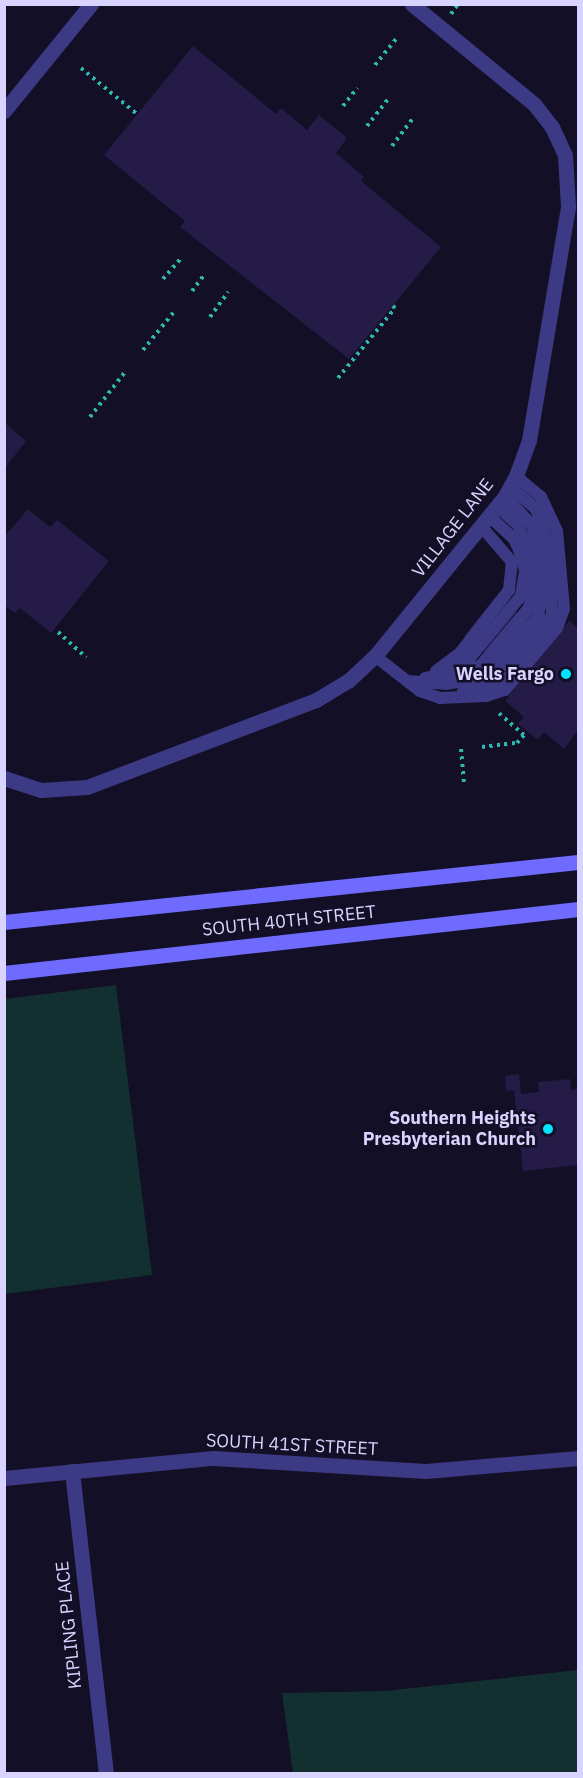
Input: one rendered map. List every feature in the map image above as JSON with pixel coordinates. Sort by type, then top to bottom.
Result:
[{"type":"main road","name":"SOUTH 40TH STREET","points":[[4,922],[579,862]]},
{"type":"main road","name":"SOUTH 40TH STREET","points":[[4,973],[579,909]]},
{"type":"street","points":[[4,111],[91,4]]},
{"type":"street","name":"VILLAGE LANE","points":[[4,778],[41,790],[87,787],[316,700],[348,681],[375,656],[500,501],[530,440],[568,206],[565,155],[552,127],[534,104],[412,4]]},
{"type":"street","name":"SOUTH 41ST STREET","points":[[4,1478],[213,1458],[426,1471],[579,1458]]},
{"type":"street","name":"KIPLING PLACE","points":[[72,1471],[106,1773]]},
{"type":"lane","points":[[375,656],[400,680],[440,698],[497,694],[515,681],[557,628],[564,609],[556,531],[542,497],[500,501]]},
{"type":"lane","points":[[400,680],[446,684],[481,678],[490,672],[538,616],[543,590],[538,543],[531,524],[500,501]]},
{"type":"lane","points":[[400,680],[432,678],[459,666],[521,596],[525,570],[500,501]]},
{"type":"path","points":[[375,65],[397,38]]},
{"type":"path","points":[[81,68],[137,114]]},
{"type":"path","points":[[343,106],[357,88]]},
{"type":"path","points":[[367,126],[389,98]]},
{"type":"path","points":[[392,146],[414,117]]},
{"type":"path","points":[[163,279],[183,256]]},
{"type":"path","points":[[192,291],[206,274]]},
{"type":"path","points":[[210,317],[228,292]]},
{"type":"path","points":[[338,378],[395,308],[393,306]]},
{"type":"path","points":[[144,350],[173,313]]},
{"type":"path","points":[[90,417],[125,372]]},
{"type":"path","points":[[58,632],[86,657]]},
{"type":"path","points":[[482,747],[517,743],[526,733],[494,709]]},
{"type":"path","points":[[461,749],[464,782]]},
{"type":"green space","points":[[116,985],[152,1275],[5,1294],[5,999]]},
{"type":"green space","points":[[578,1670],[578,1773],[293,1773],[282,1693],[385,1691]]},
{"type":"building","points":[[193,46],[276,114],[281,108],[307,130],[319,115],[347,138],[336,153],[364,177],[361,181],[441,247],[349,359],[180,227],[185,221],[104,155]]},
{"type":"building","points":[[5,423],[26,441],[5,468]]},
{"type":"building","points":[[28,509],[50,527],[57,520],[109,561],[51,633],[20,608],[15,613],[4,605],[4,537]]},
{"type":"building","points":[[496,596],[552,642],[569,621],[578,628],[578,730],[564,749],[544,732],[538,740],[518,724],[524,717],[505,701],[521,680],[465,635]]},
{"type":"building","name":"Southern Heights Presbyterian Church","points":[[519,1074],[521,1094],[539,1092],[538,1082],[570,1079],[571,1090],[578,1089],[578,1165],[523,1171],[514,1090],[506,1091],[505,1076]]},
{"type":"place","name":"Wells Fargo","points":[[566,674]]},
{"type":"place","name":"Southern Heights Presbyterian Church","points":[[548,1129]]}]
